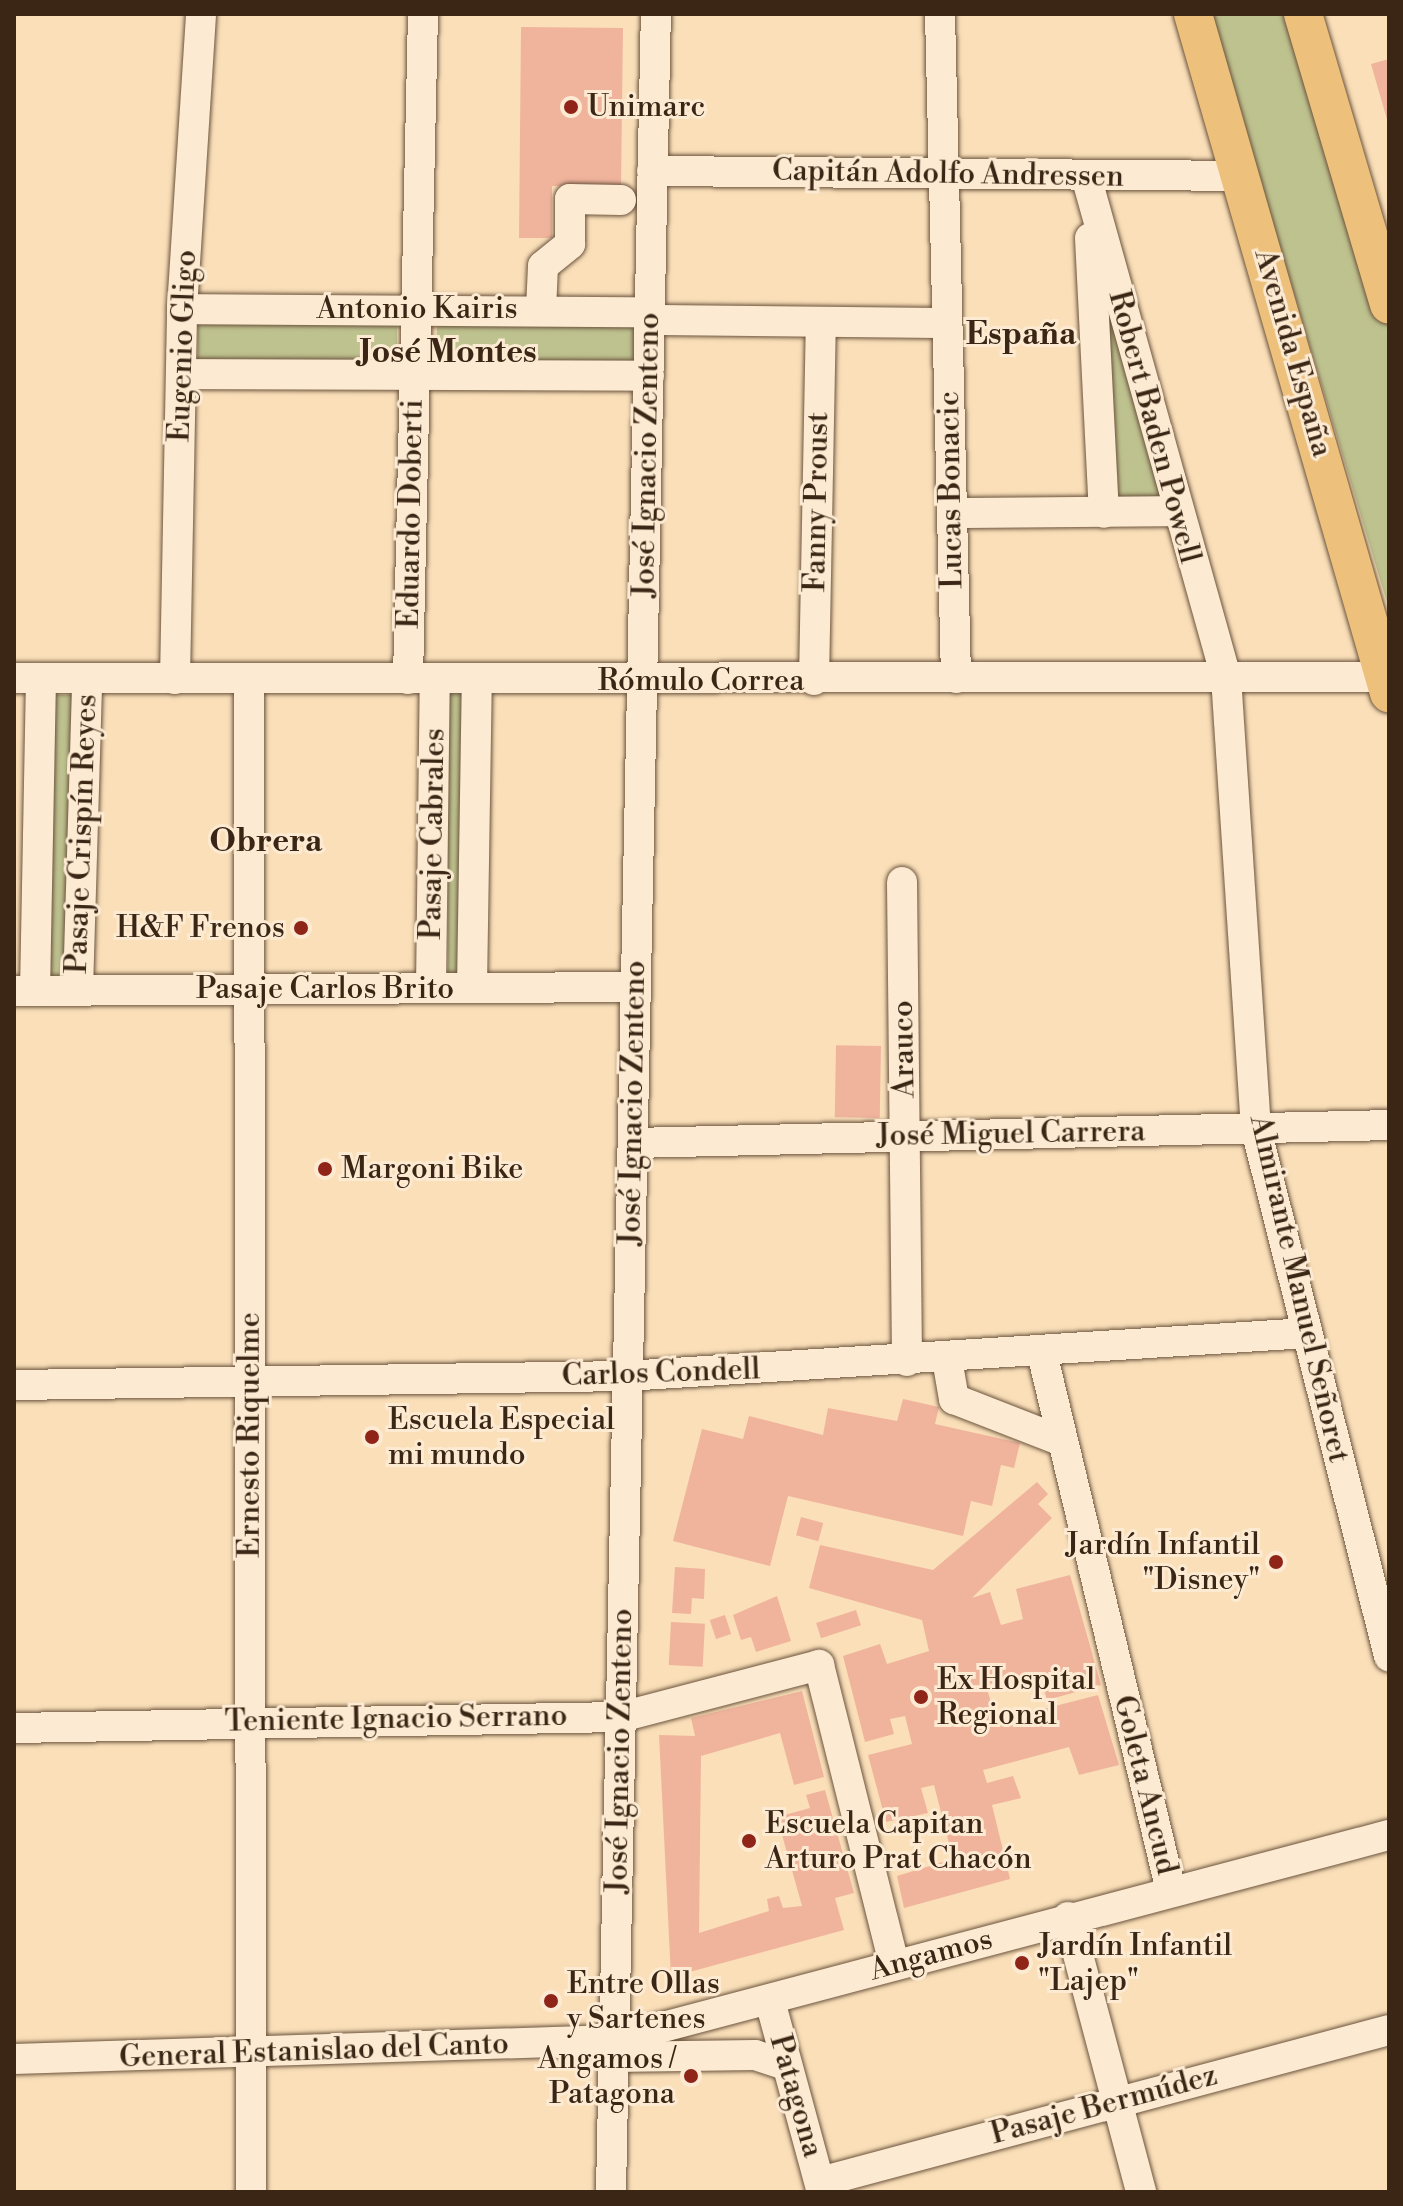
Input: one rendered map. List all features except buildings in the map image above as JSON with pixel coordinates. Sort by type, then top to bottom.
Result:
[{"type":"main road","name":"Avenida España","points":[[1193,14],[1243,176],[1387,682]]},
{"type":"main road","points":[[1303,14],[1389,305]]},
{"type":"street","name":"Eugenio Gligo","points":[[175,679],[182,309],[201,14]]},
{"type":"street","name":"Eduardo Doberti","points":[[421,679],[415,375],[423,14]]},
{"type":"street","name":"José Ignacio Zenteno","points":[[611,2192],[656,14]]},
{"type":"street","name":"Lucas Bonacic","points":[[940,14],[956,678]]},
{"type":"street","name":"Capitán Adolfo Andressen","points":[[652,171],[1243,176]]},
{"type":"street","name":"Robert Baden Powell","points":[[1086,176],[1176,511],[1226,677]]},
{"type":"street","points":[[1086,176],[1104,513]]},
{"type":"street","points":[[541,310],[543,266],[570,244],[570,199],[621,200]]},
{"type":"street","name":"Antonio Kairis","points":[[182,309],[541,310],[821,324],[947,323]]},
{"type":"street","name":"Fanny Proust","points":[[814,680],[821,324]]},
{"type":"street","points":[[181,374],[649,376]]},
{"type":"street","points":[[952,513],[1176,511]]},
{"type":"street","name":"Rómulo Correa","points":[[27,678],[641,682],[1226,677],[1387,682]]},
{"type":"street","name":"Almirante Manuel Señoret","points":[[1226,677],[1256,1129],[1389,1656]]},
{"type":"street","name":"Pasaje Crispín Reyes","points":[[25,991],[27,678]]},
{"type":"street","name":"Pasaje Crispín Reyes","points":[[78,990],[87,678]]},
{"type":"street","name":"Ernesto Riquelme","points":[[249,679],[251,2192]]},
{"type":"street","name":"Pasaje Cabrales","points":[[421,679],[431,988]]},
{"type":"street","name":"Pasaje Cabrales","points":[[472,988],[477,680]]},
{"type":"street","name":"Arauco","points":[[902,882],[907,1361]]},
{"type":"street","name":"Pasaje Carlos Brito","points":[[25,991],[636,987]]},
{"type":"street","name":"José Miguel Carrera","points":[[633,1143],[1389,1125]]},
{"type":"street","name":"Carlos Condell","points":[[14,1385],[626,1376],[947,1359],[1308,1333]]},
{"type":"street","name":"Goleta Ancud","points":[[1042,1353],[1171,1891]]},
{"type":"street","points":[[947,1359],[954,1399],[1062,1441]]},
{"type":"street","name":"Teniente Ignacio Serrano","points":[[14,1728],[250,1720],[621,1717],[819,1665],[894,1964]]},
{"type":"street","name":"Angamos","points":[[613,2049],[894,1964],[1389,1835]]},
{"type":"street","points":[[1068,1917],[1141,2192]]},
{"type":"street","name":"Patagona","points":[[770,2001],[785,2065],[821,2187]]},
{"type":"street","name":"Pasaje Bermúdez","points":[[821,2187],[1116,2101],[1389,2030]]},
{"type":"street","points":[[613,2049],[755,2055],[785,2065]]},
{"type":"street","name":"General Estanislao del Canto","points":[[14,2059],[613,2049]]},
{"type":"green space","points":[[1210,14],[1294,14],[1371,263],[1389,325],[1389,609]]},
{"type":"green space","points":[[1102,263],[1162,499],[1113,502]]},
{"type":"green space","points":[[437,323],[638,327],[637,372],[436,368]]},
{"type":"green space","points":[[198,325],[397,325],[397,363],[198,363]]},
{"type":"green space","points":[[448,691],[469,691],[469,974],[448,974]]},
{"type":"green space","points":[[51,695],[72,695],[72,978],[51,978]]},
{"type":"place","name":"Unimarc","points":[[571,107]]},
{"type":"place","name":"H&F Frenos","points":[[301,928]]},
{"type":"place","name":"Margoni Bike","points":[[325,1169]]},
{"type":"place","name":"Escuela Especial mi mundo","points":[[372,1437]]},
{"type":"place","name":"Jardín Infantil \"Disney\"","points":[[1276,1562]]},
{"type":"place","name":"Ex Hospital Regional","points":[[921,1697]]},
{"type":"place","name":"Escuela Capitan Arturo Prat Chacón","points":[[749,1841]]},
{"type":"place","name":"Jardín Infantil \"Lajep\"","points":[[1022,1963]]},
{"type":"place","name":"Entre Ollas y Sartenes","points":[[551,2001]]},
{"type":"place","name":"Angamos / Patagona","points":[[691,2076]]},
{"type":"district","name":"España","points":[[1021,334]]},
{"type":"district","name":"José Montes","points":[[448,352]]},
{"type":"district","name":"Obrera","points":[[266,841]]}]
